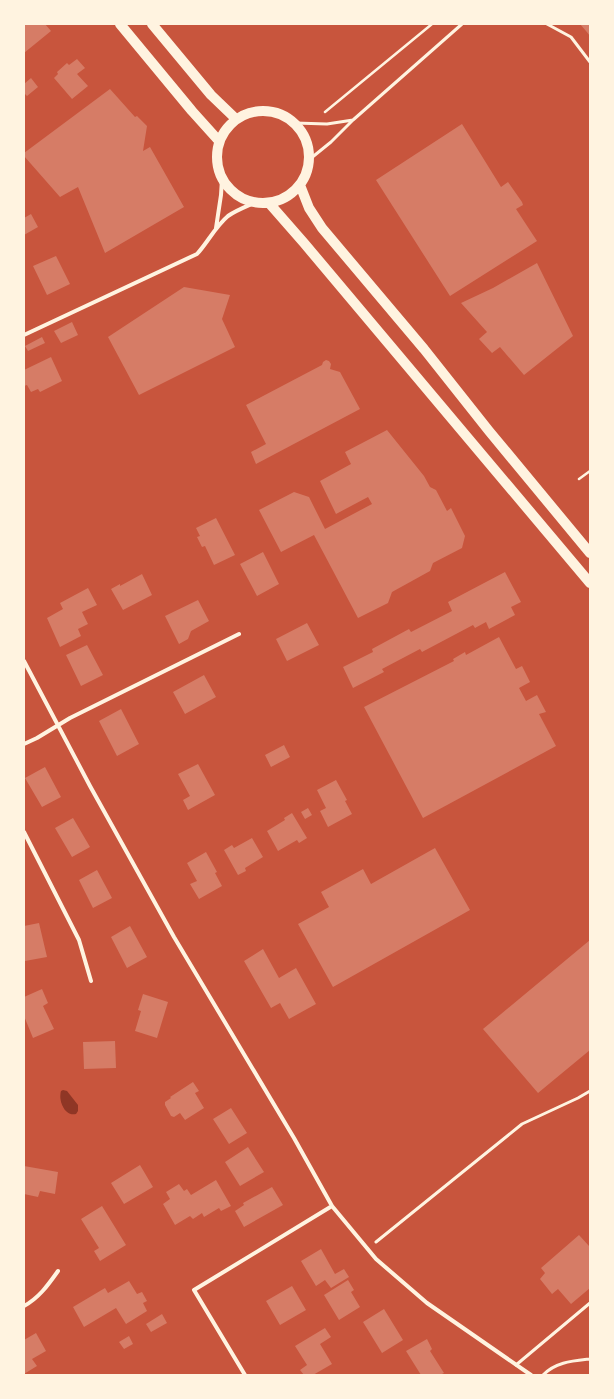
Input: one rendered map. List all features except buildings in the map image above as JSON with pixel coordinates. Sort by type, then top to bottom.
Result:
[{"type":"main road","points":[[120,24],[192,111],[219,141]]},
{"type":"main road","points":[[152,24],[211,95],[236,119]]},
{"type":"main road","points":[[260,110],[273,112],[285,116],[295,123],[303,133],[308,145],[310,159],[307,173],[300,185],[291,194],[281,200],[269,203],[254,203],[240,197],[229,189],[222,179],[217,167],[216,154],[223,132],[236,119],[248,113],[260,110]]},
{"type":"main road","points":[[300,185],[309,208],[322,228],[424,349],[489,431],[590,553]]},
{"type":"main road","points":[[269,203],[315,255],[590,583]]},
{"type":"street","points":[[216,228],[222,179]]},
{"type":"street","points":[[24,335],[197,254],[216,228],[229,216],[254,203]]},
{"type":"street","points":[[24,744],[70,718],[240,634]]},
{"type":"street","points":[[24,661],[90,786],[174,936],[294,1138],[332,1206],[376,1259],[427,1303],[531,1375]]},
{"type":"street","points":[[24,832],[79,940],[91,981]]},
{"type":"street","points":[[245,1375],[194,1290],[332,1206]]},
{"type":"street","points":[[24,1306],[33,1301],[42,1292],[58,1271]]},
{"type":"lane","points":[[310,159],[331,142],[353,120],[462,24]]},
{"type":"lane","points":[[547,24],[571,38],[590,62]]},
{"type":"lane","points":[[295,123],[327,124],[353,120]]},
{"type":"lane","points":[[376,1242],[522,1124],[590,1091]]},
{"type":"lane","points":[[516,1365],[590,1303]]},
{"type":"lane","points":[[543,1375],[549,1369],[560,1363],[590,1359]]},
{"type":"path","points":[[325,112],[432,24]]},
{"type":"path","points":[[579,480],[590,471]]},
{"type":"shaded area","points":[[61,1091],[67,1091],[78,1105],[78,1111],[76,1114],[69,1113],[63,1107],[60,1095]]}]
